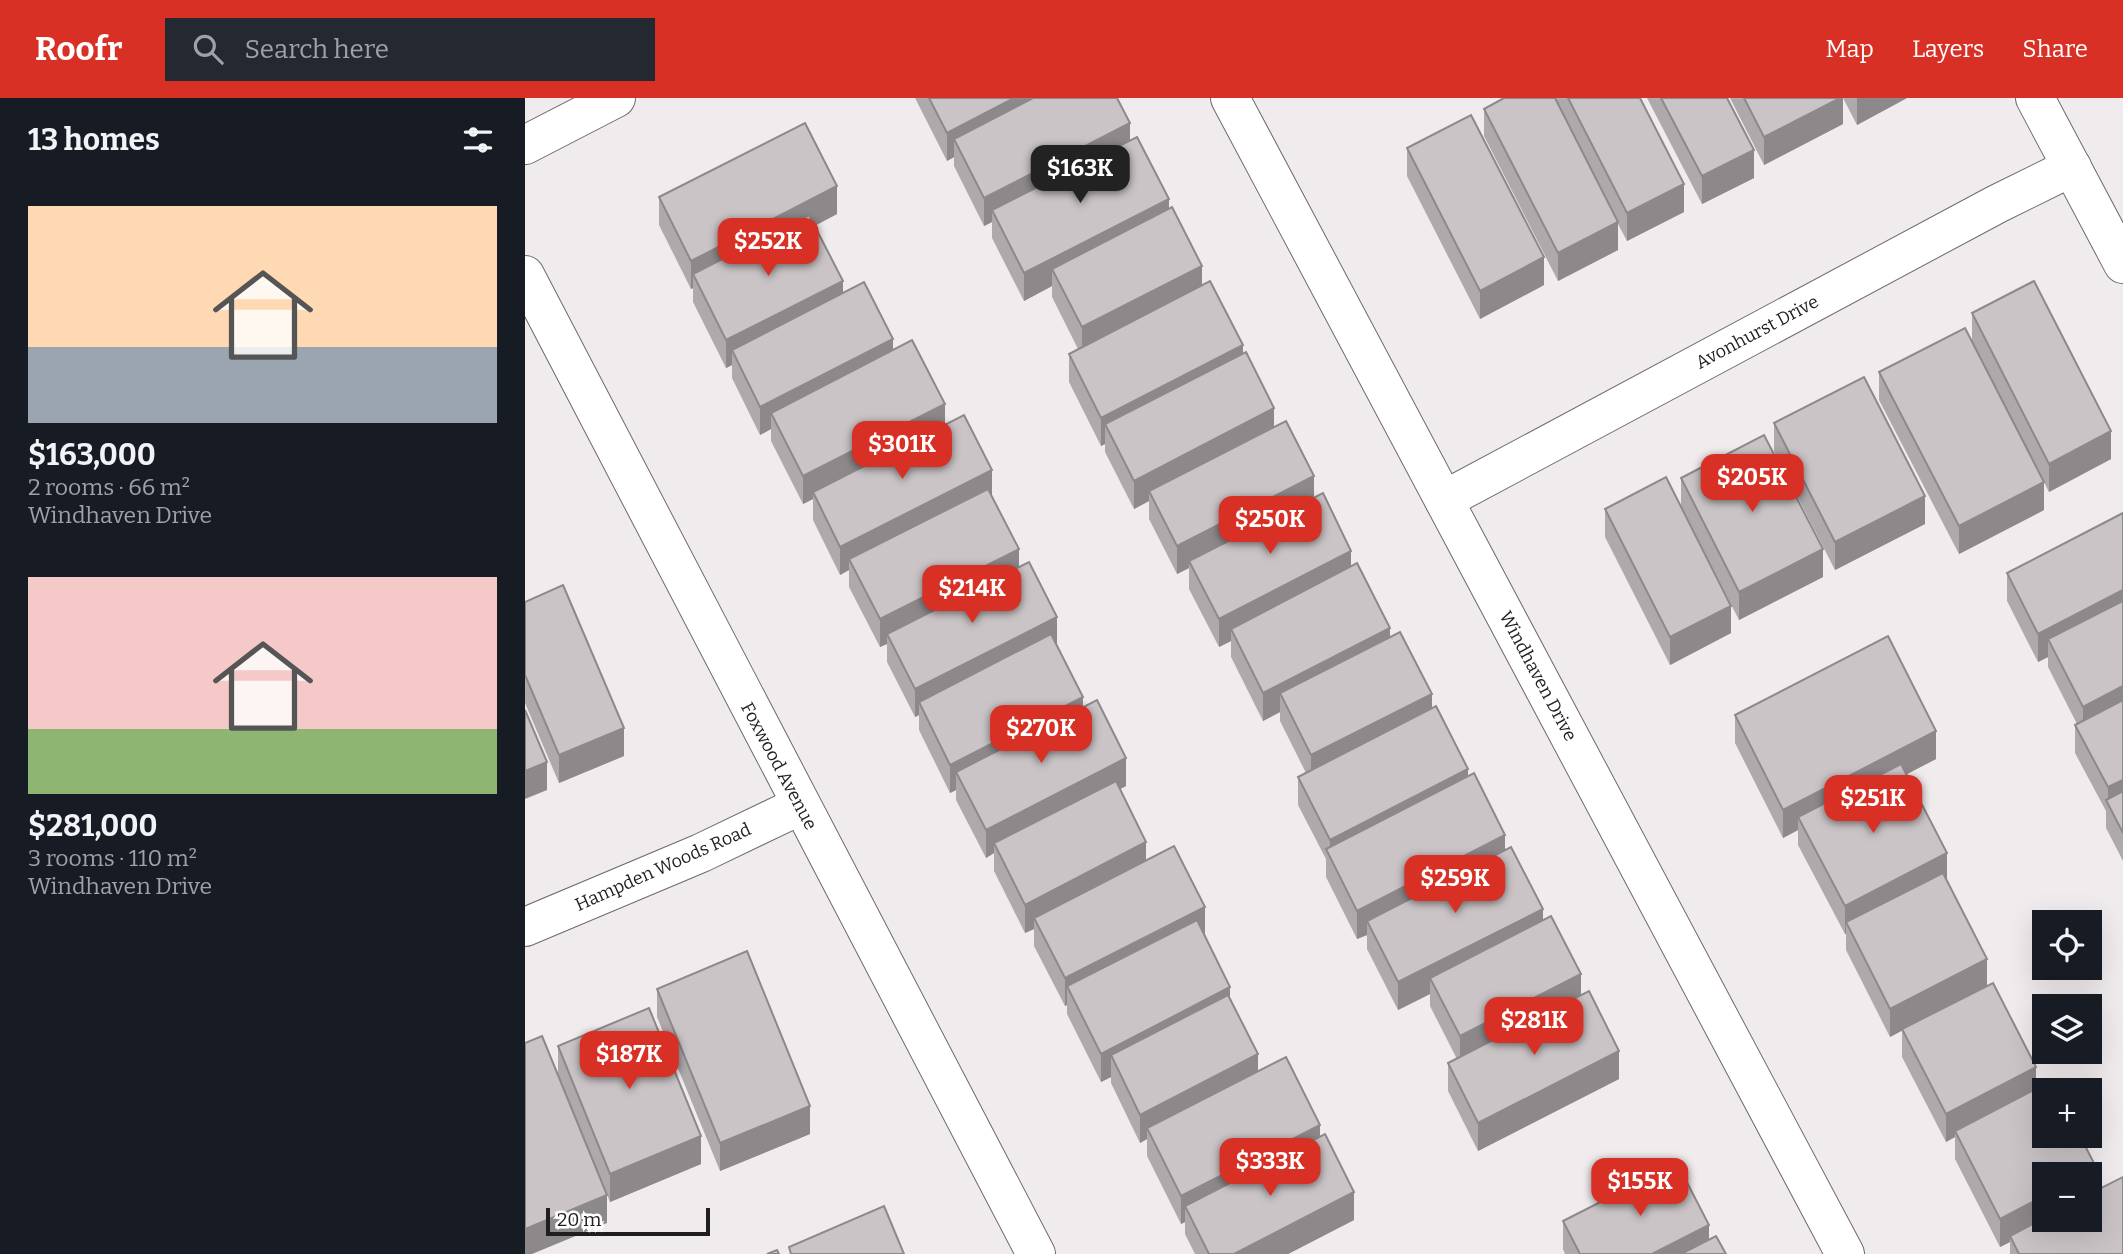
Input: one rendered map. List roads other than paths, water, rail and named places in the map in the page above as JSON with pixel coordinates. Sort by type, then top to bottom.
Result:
[{"type":"street","points":[[525,145],[616,98]]},
{"type":"street","name":"Windhaven Drive","points":[[1230,98],[1845,1254]]},
{"type":"street","points":[[2035,98],[2123,264]]},
{"type":"street","name":"Avonhurst Drive","points":[[1444,500],[2072,167]]},
{"type":"street","name":"Foxwood Avenue","points":[[525,275],[799,806],[1035,1254]]},
{"type":"street","name":"Hampden Woods Road","points":[[525,927],[701,853],[799,806]]}]
